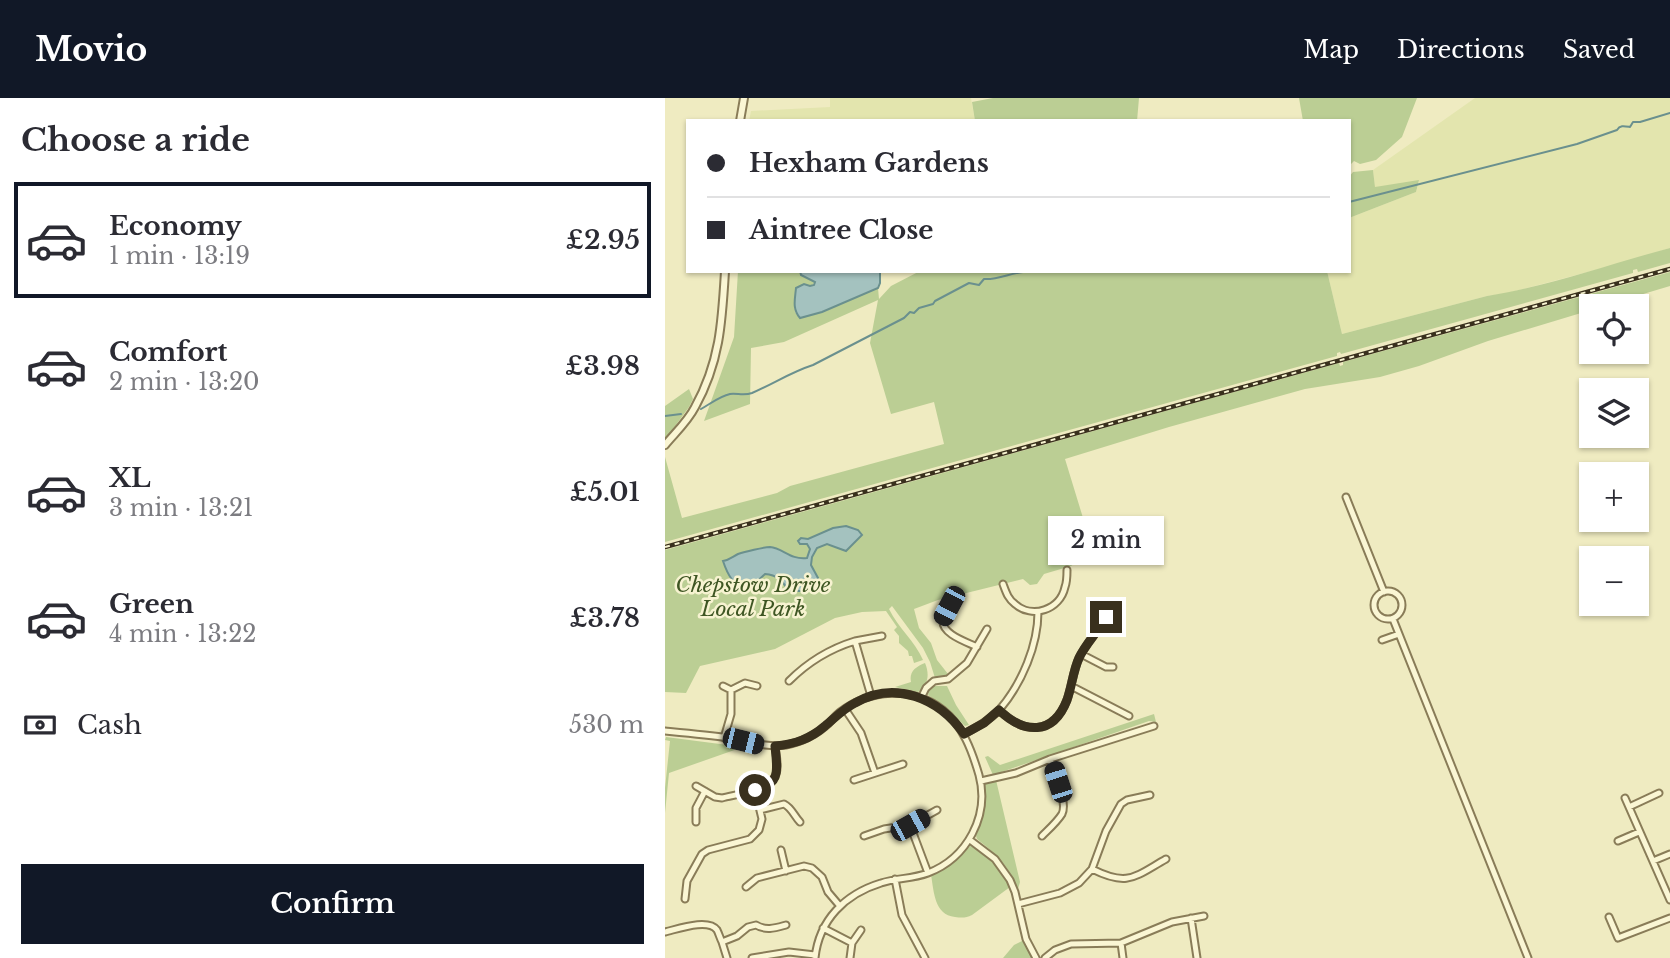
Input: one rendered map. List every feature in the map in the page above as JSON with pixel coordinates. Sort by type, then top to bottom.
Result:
[{"type":"street","points":[[740,119],[744,98]]},
{"type":"street","points":[[665,445],[694,409],[713,367],[722,320],[725,273]]},
{"type":"street","points":[[1346,497],[1384,592]]},
{"type":"street","points":[[1003,584],[1008,597],[1016,606],[1038,612],[1049,608],[1063,594],[1067,570]]},
{"type":"street","points":[[1384,592],[1393,592],[1401,598],[1401,613],[1393,619],[1384,619],[1375,610],[1375,601],[1384,592]]},
{"type":"street","points":[[1063,594],[1070,597]]},
{"type":"street","points":[[1002,601],[1008,597]]},
{"type":"street","points":[[953,599],[943,618],[943,625],[947,631],[977,647]]},
{"type":"street","points":[[964,734],[984,723],[999,710],[1012,692],[1027,662],[1036,633],[1038,612]]},
{"type":"street","points":[[999,710],[1008,719],[1024,727],[1044,726],[1054,720],[1066,701],[1081,654],[1106,617]]},
{"type":"street","points":[[1393,619],[1528,958]]},
{"type":"street","points":[[921,698],[926,688],[934,681],[948,679],[967,663],[987,629]]},
{"type":"street","points":[[1089,629],[1097,633]]},
{"type":"street","points":[[1382,640],[1399,634]]},
{"type":"street","points":[[789,681],[811,661],[836,648],[882,636]]},
{"type":"street","points":[[855,641],[870,696]]},
{"type":"street","points":[[1081,654],[1106,667],[1113,667]]},
{"type":"street","points":[[731,690],[745,683],[757,686]]},
{"type":"street","points":[[723,686],[731,690]]},
{"type":"street","points":[[1071,686],[1129,716]]},
{"type":"street","points":[[724,738],[731,714],[731,690]]},
{"type":"street","points":[[665,731],[763,746],[788,745],[808,738],[856,702],[870,696],[896,693],[921,698],[946,712],[964,734],[969,745],[981,781],[981,812],[970,840],[950,861],[915,877],[881,883],[839,905],[823,928],[815,956],[789,952],[752,958]]},
{"type":"street","points":[[845,709],[861,733],[875,773]]},
{"type":"street","points":[[1115,719],[1120,711]]},
{"type":"street","points":[[981,781],[1016,773],[1050,759],[1154,726]]},
{"type":"street","points":[[696,786],[722,798],[771,784],[777,770],[775,746]]},
{"type":"street","points":[[1042,836],[1061,817],[1064,808],[1050,759]]},
{"type":"street","points":[[854,780],[904,764]]},
{"type":"street","points":[[685,899],[687,881],[702,854],[750,839],[762,825],[755,790]]},
{"type":"street","points":[[697,822],[696,808],[705,792]]},
{"type":"street","points":[[1629,807],[1659,793]]},
{"type":"street","points":[[1018,904],[1060,893],[1079,883],[1092,869],[1106,831],[1121,804],[1150,795]]},
{"type":"street","points":[[1625,798],[1670,900]]},
{"type":"street","points":[[760,810],[785,804],[800,822]]},
{"type":"street","points":[[864,836],[884,829],[910,825],[937,810]]},
{"type":"street","points":[[910,825],[927,873]]},
{"type":"street","points":[[1618,841],[1639,832]]},
{"type":"street","points":[[970,840],[995,859],[1003,869],[1015,892],[1026,939],[1036,958]]},
{"type":"street","points":[[781,849],[786,870]]},
{"type":"street","points":[[1653,862],[1670,854]]},
{"type":"street","points":[[1092,869],[1109,878],[1123,880],[1167,859]]},
{"type":"street","points":[[746,887],[757,878],[804,866],[812,868],[821,877],[828,892],[839,905]]},
{"type":"street","points":[[895,880],[902,915],[925,958]]},
{"type":"street","points":[[1045,958],[1055,950],[1071,944],[1121,943],[1172,922],[1204,916]]},
{"type":"street","points":[[1609,917],[1618,938],[1670,918]]},
{"type":"street","points":[[1191,918],[1197,958]]},
{"type":"street","points":[[665,932],[694,925],[711,926],[717,929],[727,958]]},
{"type":"street","points":[[722,942],[737,936],[748,927],[756,925],[769,929],[786,925]]},
{"type":"street","points":[[823,928],[852,943]]},
{"type":"street","points":[[850,958],[852,943],[861,930]]},
{"type":"street","points":[[1121,943],[1123,958]]},
{"type":"green space","points":[[830,98],[971,98],[975,119],[749,119],[751,111],[830,107]]},
{"type":"green space","points":[[993,98],[1139,98],[1137,119],[975,119],[972,102]]},
{"type":"green space","points":[[1299,98],[1417,98],[1402,137],[1376,160],[1360,164],[1354,161],[1351,164],[1351,119],[1303,119]]},
{"type":"green space","points":[[1475,98],[1670,98],[1670,248],[1508,293],[1487,296],[1342,334],[1327,273],[1351,273],[1351,217],[1416,192],[1419,181],[1375,188],[1373,170]]},
{"type":"green space","points":[[1373,170],[1375,187],[1419,180],[1416,192],[1351,217],[1353,172]]},
{"type":"green space","points":[[1670,248],[1670,263],[1638,272],[1637,269],[1633,270],[1633,273],[1341,354],[1340,352],[1337,356],[665,542],[665,457],[682,518],[944,444],[934,402],[891,414],[870,343],[878,300],[784,342],[751,348],[750,404],[704,421],[734,337],[738,273],[801,273],[815,282],[794,303],[795,312],[800,318],[823,312],[878,288],[879,299],[891,286],[916,273],[1327,273],[1342,334],[1487,296],[1557,281]]},
{"type":"green space","points":[[1670,272],[1670,286],[1643,294],[1590,294]]},
{"type":"green space","name":"Chepstow Drive Local Park","points":[[1579,297],[1579,314],[1488,341],[1419,366],[1380,377],[1305,389],[1065,459],[1098,559],[1078,561],[1071,566],[1044,574],[1037,584],[1030,585],[1023,579],[938,600],[914,609],[919,628],[931,643],[937,660],[948,674],[945,678],[935,678],[923,648],[892,606],[889,609],[893,616],[923,660],[914,663],[912,656],[909,656],[908,651],[899,643],[899,636],[894,630],[897,627],[886,611],[862,612],[835,618],[775,649],[700,666],[686,693],[665,692],[665,550],[1339,363],[1340,366],[1343,362]]},
{"type":"green space","points":[[689,389],[693,399],[665,440],[665,406]]},
{"type":"green space","points":[[925,663],[927,679],[918,692],[895,687],[911,682],[913,670]]},
{"type":"green space","points":[[933,686],[947,686],[969,725],[965,726],[928,695]]},
{"type":"green space","points":[[1154,714],[1156,722],[1149,721],[993,775],[985,757],[988,756],[1000,765]]},
{"type":"green space","points":[[666,737],[743,747],[669,773],[665,813],[670,741],[665,740]]},
{"type":"green space","points":[[996,780],[1020,882],[1018,889],[1006,867],[976,836],[984,814],[985,784]]},
{"type":"green space","points":[[970,846],[975,847],[996,865],[1010,887],[972,915],[955,917],[943,912],[939,907],[931,875],[951,864]]},
{"type":"green space","points":[[1026,939],[1036,958],[1003,958],[1014,945]]},
{"type":"water","points":[[880,273],[880,283],[878,288],[822,312],[800,318],[795,307],[796,288],[804,284],[814,285],[815,282],[801,275]]},
{"type":"water","points":[[846,526],[858,530],[862,535],[846,551],[827,544],[817,548],[811,565],[818,578],[816,587],[809,589],[788,590],[779,579],[765,574],[747,591],[732,579],[723,561],[741,553],[770,547],[796,557],[807,558],[810,549],[807,544],[800,544],[798,541],[801,538],[808,539],[833,528]]},
{"type":"waterway","points":[[1351,201],[1577,144],[1624,126],[1630,127],[1633,122],[1670,113]]},
{"type":"waterway","points":[[701,409],[726,395],[752,393],[813,365],[969,283],[979,285],[984,279],[1018,273]]},
{"type":"waterway","points":[[665,416],[681,414]]},
{"type":"railway","points":[[665,547],[1670,269]]},
{"type":"route","points":[[755,790],[771,784],[776,777],[775,746],[808,738],[837,714],[870,696],[896,693],[921,698],[946,712],[964,734],[984,723],[999,710],[1008,719],[1024,727],[1044,726],[1054,720],[1061,711],[1077,661],[1106,617]]}]
